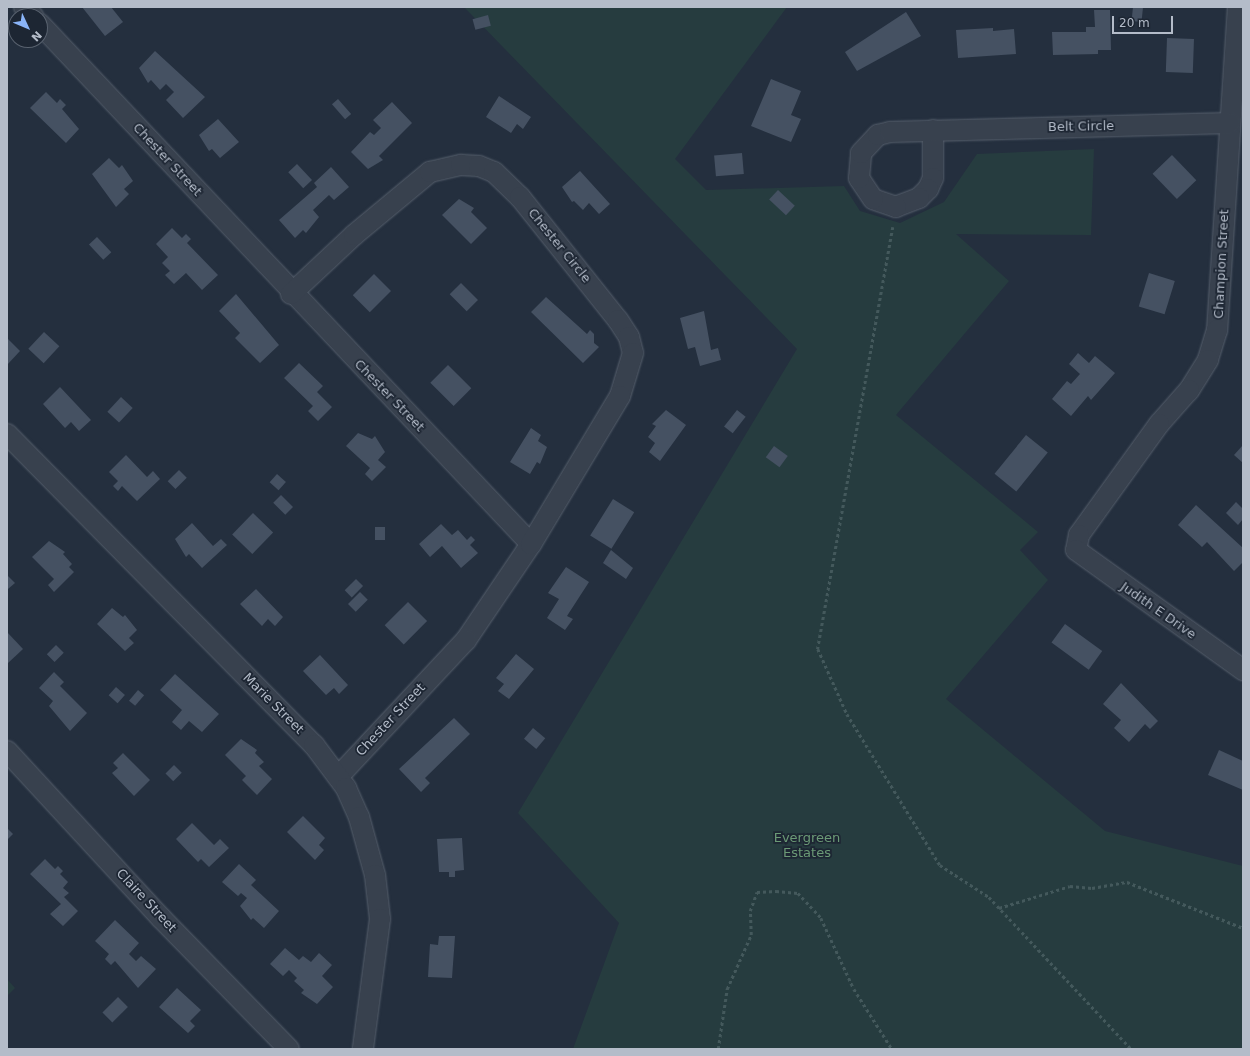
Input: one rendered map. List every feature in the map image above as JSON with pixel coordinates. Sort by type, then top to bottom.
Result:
[{"type":"street","name":"Champion Street","points":[[1076,550],[1079,535],[1208,360],[1218,330],[1222,294],[1230,123],[1238,7]]},
{"type":"street","name":"Chester Street","points":[[48,33],[291,294],[531,544],[466,640],[338,777]]},
{"type":"street","name":"Belt Circle","points":[[896,207],[873,199],[864,190],[859,178],[861,153],[868,143],[884,133],[933,130],[1230,123]]},
{"type":"street","points":[[896,207],[908,204],[928,189],[932,178],[933,130]]},
{"type":"street","name":"Chester Circle","points":[[291,294],[354,235],[430,172],[461,164],[479,166],[494,172],[520,197],[618,320],[629,337],[633,353],[620,396],[531,544]]},
{"type":"street","name":"Marie Street","points":[[7,434],[314,745],[338,777],[359,817],[375,875],[380,919],[364,1049]]},
{"type":"street","name":"Judith E Drive","points":[[1076,550],[1243,670]]},
{"type":"street","name":"Claire Street","points":[[7,751],[161,918],[289,1049]]},
{"type":"path","points":[[896,207],[818,649],[848,714],[940,865],[989,897],[1131,1049]]},
{"type":"path","points":[[999,908],[1070,886],[1092,888],[1127,882],[1243,928]]},
{"type":"path","points":[[718,1049],[727,989],[751,935],[752,904],[757,892],[776,891],[798,893],[821,918],[854,989],[892,1049]]},
{"type":"green space","name":"Evergreen Estates","points":[[464,7],[787,7],[675,159],[706,190],[844,186],[860,211],[900,223],[944,202],[977,154],[1094,149],[1091,235],[956,234],[1009,281],[896,415],[1038,532],[1020,550],[1048,580],[946,699],[1105,831],[1243,866],[1243,1049],[573,1049],[619,923],[518,813],[797,349]]},
{"type":"green space","points":[[7,979],[15,988],[7,996]]},
{"type":"building","points":[[82,7],[111,7],[123,22],[105,36]]},
{"type":"building","points":[[1133,7],[1143,8],[1141,22],[1132,21]]},
{"type":"building","points":[[1094,10],[1110,10],[1111,50],[1098,50],[1098,54],[1053,55],[1052,32],[1086,32],[1086,27],[1095,27]]},
{"type":"building","points":[[906,12],[921,36],[857,71],[845,52]]},
{"type":"building","points":[[488,15],[491,26],[475,30],[473,19]]},
{"type":"building","points":[[993,28],[993,31],[1014,29],[1016,54],[958,58],[956,30]]},
{"type":"building","points":[[1167,38],[1194,39],[1193,73],[1166,72]]},
{"type":"building","points":[[155,51],[205,97],[183,118],[166,100],[174,92],[166,84],[160,90],[151,80],[148,83],[139,68]]},
{"type":"building","points":[[771,79],[801,91],[791,115],[801,119],[791,142],[751,126]]},
{"type":"building","points":[[46,92],[57,103],[60,99],[66,105],[62,109],[79,129],[66,143],[30,108]]},
{"type":"building","points":[[499,96],[531,117],[523,129],[517,124],[511,133],[486,117]]},
{"type":"building","points":[[338,99],[351,114],[345,119],[332,104]]},
{"type":"building","points":[[392,102],[412,123],[379,156],[383,160],[368,169],[351,152],[370,132],[374,135],[381,128],[373,120]]},
{"type":"building","points":[[218,119],[239,142],[220,158],[212,149],[209,151],[199,135]]},
{"type":"building","points":[[742,153],[744,174],[716,176],[714,155]]},
{"type":"building","points":[[1172,155],[1196,180],[1177,199],[1153,174]]},
{"type":"building","points":[[109,158],[119,168],[122,165],[133,181],[124,189],[129,194],[116,207],[92,174]]},
{"type":"building","points":[[297,164],[312,180],[303,188],[288,172]]},
{"type":"building","points":[[331,167],[349,187],[334,200],[329,195],[313,210],[319,217],[306,233],[303,230],[295,238],[279,220],[317,187],[314,183]]},
{"type":"building","points":[[580,171],[610,204],[599,214],[589,203],[583,210],[574,201],[572,202],[562,187]]},
{"type":"building","points":[[778,190],[795,206],[786,215],[769,200]]},
{"type":"building","points":[[459,199],[474,208],[471,212],[487,228],[471,244],[442,215]]},
{"type":"building","points":[[172,228],[182,238],[186,234],[191,239],[187,243],[218,275],[202,290],[186,273],[174,284],[165,275],[170,271],[162,263],[168,257],[156,244]]},
{"type":"building","points":[[97,237],[111,252],[103,260],[89,245]]},
{"type":"building","points":[[1149,273],[1175,281],[1165,314],[1139,306]]},
{"type":"building","points":[[374,274],[391,291],[370,312],[353,295]]},
{"type":"building","points":[[461,283],[478,300],[467,311],[450,294]]},
{"type":"building","points":[[236,294],[279,345],[260,363],[235,338],[240,333],[219,311]]},
{"type":"building","points":[[546,297],[587,334],[590,330],[594,334],[594,343],[599,347],[583,363],[531,312]]},
{"type":"building","points":[[704,311],[711,350],[718,348],[721,360],[700,366],[695,347],[688,349],[680,318]]},
{"type":"building","points":[[44,332],[59,346],[44,363],[28,349]]},
{"type":"building","points":[[7,338],[20,351],[7,365]]},
{"type":"building","points":[[1078,353],[1089,363],[1095,356],[1115,373],[1091,400],[1088,396],[1071,416],[1052,399],[1067,381],[1071,384],[1080,374],[1069,364]]},
{"type":"building","points":[[299,363],[323,386],[317,392],[332,407],[318,421],[308,411],[313,406],[284,378]]},
{"type":"building","points":[[448,365],[471,388],[454,406],[430,383]]},
{"type":"building","points":[[60,387],[91,420],[79,431],[71,422],[65,428],[43,404]]},
{"type":"building","points":[[121,397],[133,408],[119,423],[107,412]]},
{"type":"building","points":[[666,410],[686,425],[660,461],[649,452],[655,443],[648,437],[656,426],[652,424]]},
{"type":"building","points":[[737,410],[746,417],[733,433],[724,427]]},
{"type":"building","points":[[531,428],[541,435],[538,441],[547,447],[540,464],[537,462],[530,474],[510,462]]},
{"type":"building","points":[[358,433],[372,439],[375,436],[385,452],[378,460],[386,467],[372,481],[365,474],[370,468],[346,446]]},
{"type":"building","points":[[1026,435],[1048,453],[1016,491],[995,474]]},
{"type":"building","points":[[1243,445],[1243,463],[1234,455]]},
{"type":"building","points":[[774,446],[788,456],[780,467],[766,457]]},
{"type":"building","points":[[126,455],[147,477],[153,471],[160,479],[137,501],[122,486],[118,491],[113,486],[118,481],[109,472]]},
{"type":"building","points":[[179,470],[187,478],[175,489],[168,481]]},
{"type":"building","points":[[277,474],[286,482],[279,490],[270,482]]},
{"type":"building","points":[[281,495],[293,507],[285,515],[273,503]]},
{"type":"building","points":[[613,499],[634,512],[611,549],[590,535]]},
{"type":"building","points":[[1236,502],[1243,509],[1243,519],[1238,525],[1226,513]]},
{"type":"building","points":[[1196,505],[1243,548],[1243,562],[1234,571],[1207,542],[1202,547],[1178,525]]},
{"type":"building","points":[[253,513],[273,532],[252,554],[232,535]]},
{"type":"building","points":[[192,523],[213,546],[221,539],[227,545],[202,568],[189,554],[186,557],[175,539]]},
{"type":"building","points":[[441,524],[452,535],[458,530],[467,540],[471,536],[475,540],[470,545],[478,553],[461,568],[442,546],[430,557],[419,544]]},
{"type":"building","points":[[375,527],[385,527],[385,540],[375,540]]},
{"type":"building","points":[[49,541],[65,552],[63,554],[72,564],[69,567],[74,572],[54,592],[48,585],[54,579],[32,557]]},
{"type":"building","points":[[611,550],[633,568],[626,579],[603,563]]},
{"type":"building","points":[[566,567],[589,582],[567,616],[573,619],[565,630],[547,618],[559,599],[548,593]]},
{"type":"building","points":[[7,575],[15,583],[8,589],[7,588]]},
{"type":"building","points":[[356,579],[363,586],[352,597],[345,590]]},
{"type":"building","points":[[256,589],[283,617],[275,626],[268,619],[262,626],[240,604]]},
{"type":"building","points":[[360,592],[368,600],[356,612],[348,604]]},
{"type":"building","points":[[408,602],[427,621],[404,644],[385,625]]},
{"type":"building","points":[[112,608],[123,617],[125,615],[137,630],[129,638],[134,643],[125,651],[97,624]]},
{"type":"building","points":[[1065,624],[1102,651],[1089,670],[1051,643]]},
{"type":"building","points":[[7,632],[23,649],[7,664]]},
{"type":"building","points":[[56,645],[64,653],[55,662],[47,654]]},
{"type":"building","points":[[516,654],[534,669],[509,699],[498,691],[504,684],[496,678]]},
{"type":"building","points":[[320,655],[348,685],[339,694],[334,688],[326,695],[303,671]]},
{"type":"building","points":[[54,672],[64,682],[60,686],[87,713],[70,731],[49,706],[53,701],[39,688]]},
{"type":"building","points":[[175,674],[219,714],[202,732],[189,721],[181,730],[172,722],[182,710],[160,690]]},
{"type":"building","points":[[1121,683],[1158,721],[1150,729],[1145,724],[1129,742],[1114,728],[1121,720],[1103,704]]},
{"type":"building","points":[[116,687],[125,695],[118,703],[109,695]]},
{"type":"building","points":[[138,690],[144,695],[135,706],[129,701]]},
{"type":"building","points":[[454,718],[470,734],[425,778],[430,783],[421,792],[399,769]]},
{"type":"building","points":[[533,728],[545,738],[536,749],[524,739]]},
{"type":"building","points":[[241,739],[257,750],[255,753],[264,762],[259,766],[272,779],[257,795],[242,780],[246,776],[225,755]]},
{"type":"building","points":[[1219,750],[1243,761],[1243,790],[1208,775]]},
{"type":"building","points":[[123,753],[150,780],[134,796],[112,773],[118,768],[113,763]]},
{"type":"building","points":[[174,765],[182,773],[173,781],[166,773]]},
{"type":"building","points":[[303,816],[325,838],[319,845],[324,850],[315,860],[287,832]]},
{"type":"building","points":[[192,823],[214,845],[220,839],[229,848],[209,867],[201,859],[198,862],[176,839]]},
{"type":"building","points":[[7,828],[13,834],[7,840]]},
{"type":"building","points":[[462,838],[464,870],[455,871],[455,877],[449,877],[449,872],[439,872],[437,839]]},
{"type":"building","points":[[45,859],[55,869],[58,866],[63,871],[60,874],[68,882],[63,888],[69,893],[64,897],[78,911],[63,926],[50,914],[61,904],[30,874]]},
{"type":"building","points":[[239,864],[256,880],[251,885],[279,911],[264,928],[253,918],[251,920],[240,906],[247,898],[241,893],[238,896],[222,882]]},
{"type":"building","points":[[115,920],[139,943],[129,954],[136,961],[141,956],[156,969],[138,988],[115,961],[111,965],[105,959],[109,954],[95,941]]},
{"type":"building","points":[[439,936],[455,936],[452,978],[428,977],[430,944],[438,945]]},
{"type":"building","points":[[285,948],[299,960],[303,956],[311,962],[319,953],[332,965],[322,976],[333,987],[317,1004],[301,993],[304,990],[294,981],[297,978],[289,970],[283,976],[270,964]]},
{"type":"building","points":[[177,988],[201,1010],[190,1021],[195,1026],[188,1033],[159,1007]]},
{"type":"building","points":[[118,997],[128,1007],[112,1022],[102,1013]]}]
